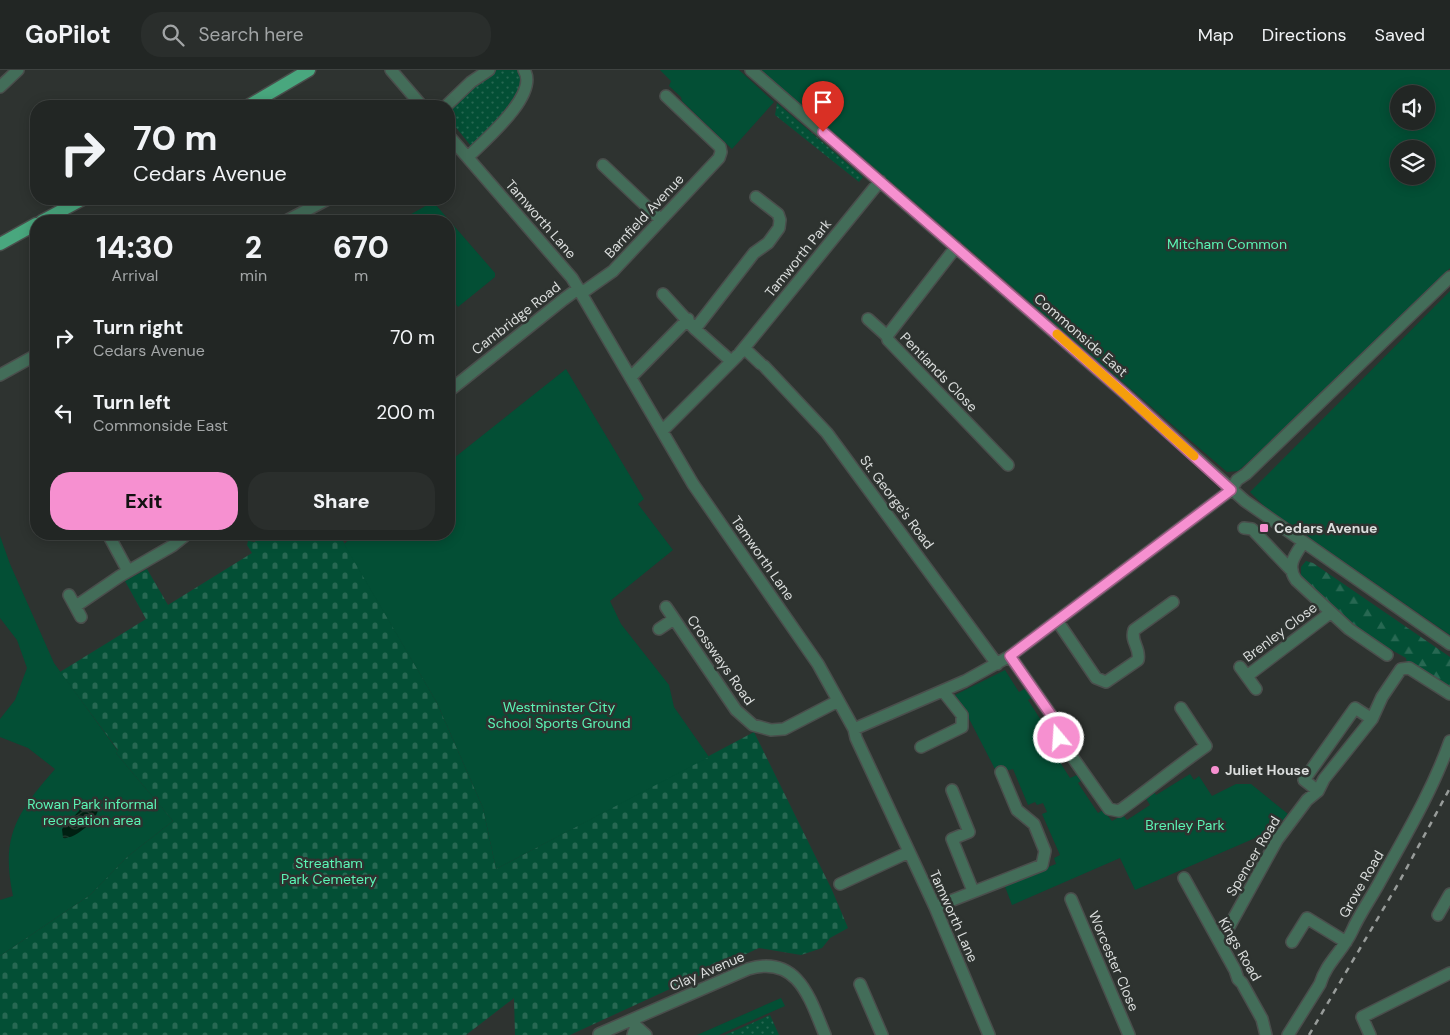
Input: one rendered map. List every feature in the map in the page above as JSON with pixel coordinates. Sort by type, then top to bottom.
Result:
[{"type":"main road","points":[[258,100],[309,70]]},
{"type":"main road","points":[[60,215],[74,205]]},
{"type":"main road","points":[[0,244],[30,227]]},
{"type":"street","points":[[0,87],[18,70]]},
{"type":"street","points":[[391,70],[417,100]]},
{"type":"street","points":[[452,100],[471,82],[489,70]]},
{"type":"street","points":[[468,157],[511,114],[527,86],[527,76],[524,70]]},
{"type":"street","name":"Commonside East","points":[[751,70],[956,247],[1231,490],[1303,543],[1450,644]]},
{"type":"street","name":"Barnfield Avenue","points":[[580,291],[586,290],[613,272],[721,152],[717,143],[666,96]]},
{"type":"street","name":"Tamworth Lane","points":[[455,143],[558,259],[580,291],[693,484],[818,664],[854,729],[856,738],[935,907],[989,1035]]},
{"type":"street","points":[[602,165],[661,220]]},
{"type":"street","name":"Tamworth Park","points":[[662,431],[738,354],[880,181]]},
{"type":"street","points":[[695,329],[754,253],[768,243],[779,228],[780,220],[778,214],[756,197]]},
{"type":"street","points":[[297,215],[317,205]]},
{"type":"street","name":"Pentlands Close","points":[[956,247],[887,336],[1008,465]]},
{"type":"street","points":[[854,729],[943,691],[997,664],[1058,622],[1231,490],[1237,480],[1246,474],[1340,386],[1450,277]]},
{"type":"street","name":"Cambridge Road","points":[[455,386],[537,319],[575,291],[580,291]]},
{"type":"street","name":"St. George's Road","points":[[663,294],[688,319],[695,329],[738,354],[762,365],[827,433],[997,664]]},
{"type":"street","points":[[631,377],[688,319]]},
{"type":"street","points":[[868,319],[887,336]]},
{"type":"street","points":[[0,375],[30,358]]},
{"type":"street","points":[[1244,528],[1252,529],[1290,569],[1296,580],[1330,613],[1358,636],[1387,655]]},
{"type":"street","points":[[111,540],[128,571]]},
{"type":"street","points":[[69,595],[79,611],[128,571],[180,540]]},
{"type":"street","points":[[1290,569],[1293,559],[1303,543]]},
{"type":"street","points":[[1058,622],[1096,678],[1106,682],[1138,660],[1139,651],[1132,639],[1134,630],[1173,602]]},
{"type":"street","name":"Crossways Road","points":[[666,607],[736,710],[753,725],[771,730],[784,729],[838,701]]},
{"type":"street","name":"Brenley Close","points":[[1256,689],[1244,671],[1330,613]]},
{"type":"street","points":[[659,629],[674,619]]},
{"type":"street","points":[[1010,656],[1056,722],[1059,738],[1109,809],[1119,811],[1141,796],[1152,784],[1206,746],[1181,708]]},
{"type":"street","name":"Spencer Road","points":[[1220,942],[1277,840],[1307,800],[1318,791],[1324,778],[1372,719],[1401,669],[1408,668],[1435,682],[1450,694]]},
{"type":"street","points":[[921,747],[962,727],[962,715],[943,691]]},
{"type":"street","points":[[1318,791],[1304,780],[1355,708],[1372,719]]},
{"type":"street","name":"Grove Road","points":[[1288,1035],[1320,984],[1333,958],[1346,942],[1354,922],[1375,890],[1424,802],[1450,741]]},
{"type":"street","points":[[935,907],[1042,865],[1046,854],[1034,824],[1017,810],[1001,772]]},
{"type":"street","points":[[952,790],[969,832],[952,839],[973,892]]},
{"type":"street","points":[[840,884],[909,852]]},
{"type":"street","name":"Kings Road","points":[[1184,878],[1220,942],[1238,979],[1262,1019],[1266,1035]]},
{"type":"street","points":[[1438,915],[1450,894]]},
{"type":"street","name":"Worcester Close","points":[[1071,899],[1129,1035]]},
{"type":"street","points":[[1292,942],[1307,918],[1346,942]]},
{"type":"street","name":"Clay Avenue","points":[[599,1034],[634,1027],[748,969],[764,966],[789,973],[802,984],[826,1035]]},
{"type":"street","points":[[1370,1035],[1362,1017],[1450,973]]},
{"type":"street","points":[[860,984],[882,1035]]},
{"type":"street","points":[[634,1027],[646,1035]]},
{"type":"green space","points":[[497,70],[518,70],[523,84],[507,114],[471,146],[455,126],[455,104],[475,82]]},
{"type":"green space","points":[[660,70],[739,70],[774,102],[732,149],[682,101],[681,97],[669,86],[671,81]]},
{"type":"green space","name":"Mitcham Common","points":[[761,70],[1450,70],[1450,268],[1332,386],[1238,471],[1227,472]]},
{"type":"green space","points":[[777,103],[863,177],[859,182],[775,115]]},
{"type":"green space","points":[[427,205],[436,205],[445,215],[410,215]]},
{"type":"green space","points":[[455,227],[495,273],[495,277],[458,307],[455,303]]},
{"type":"green space","points":[[1450,291],[1450,635],[1266,508],[1250,492]]},
{"type":"green space","name":"Westminster City School Sports Ground","points":[[566,369],[644,499],[638,504],[673,550],[610,601],[621,624],[669,685],[674,707],[709,757],[496,869],[483,808],[437,703],[344,544],[349,540],[455,540],[455,457]]},
{"type":"green space","name":"Rowan Park informal recreation area","points":[[0,536],[10,564],[54,663],[118,751],[116,753],[173,821],[127,857],[90,895],[0,956],[0,900],[13,896],[9,856],[15,826],[31,798],[55,769],[28,748],[0,737],[0,719],[15,700],[27,668],[17,640],[0,618]]},
{"type":"green space","name":"Streatham Park Cemetery","points":[[256,540],[342,540],[437,703],[483,808],[496,869],[754,732],[832,890],[848,928],[830,938],[822,948],[801,955],[759,948],[570,1035],[515,1035],[514,998],[466,1035],[0,1035],[0,956],[90,895],[127,857],[173,821],[116,753],[118,750],[60,672],[146,619],[125,581],[147,569],[168,605],[252,553],[247,545],[248,541],[255,542]]},
{"type":"green space","points":[[1306,561],[1313,563],[1450,657],[1450,687],[1407,663],[1406,658],[1364,632],[1326,601],[1301,579],[1301,567]]},
{"type":"green space","name":"Brenley Park","points":[[1005,670],[1019,692],[1026,688],[1033,697],[1028,700],[1055,742],[1049,745],[1070,778],[1077,775],[1081,781],[1078,783],[1098,813],[1103,810],[1112,821],[1123,815],[1127,820],[1150,805],[1145,797],[1152,789],[1156,795],[1190,774],[1194,780],[1199,776],[1212,796],[1236,784],[1251,784],[1288,814],[1276,829],[1135,890],[1120,858],[1012,905],[1004,884],[1056,864],[1054,858],[1060,855],[1042,814],[1047,812],[1043,803],[1037,805],[1035,802],[1028,805],[1013,769],[997,773],[963,707],[953,696]]},
{"type":"green space","points":[[781,998],[785,1006],[719,1035],[697,1035]]},
{"type":"green space","points":[[770,1015],[779,1035],[725,1035]]},
{"type":"water","points":[[84,800],[91,802],[98,810],[96,814],[89,824],[78,833],[68,838],[63,838],[62,829],[79,811]]},
{"type":"railway","points":[[1309,1035],[1398,884],[1450,788]]},
{"type":"slow traffic","points":[[1057,334],[1194,456]]},
{"type":"place","name":"Cedars Avenue","points":[[1264,528]]},
{"type":"place","name":"Juliet House","points":[[1215,770]]},
{"type":"route","points":[[823,132],[1124,393],[1231,490],[1058,622],[1010,656],[1056,722],[1059,738]]}]
